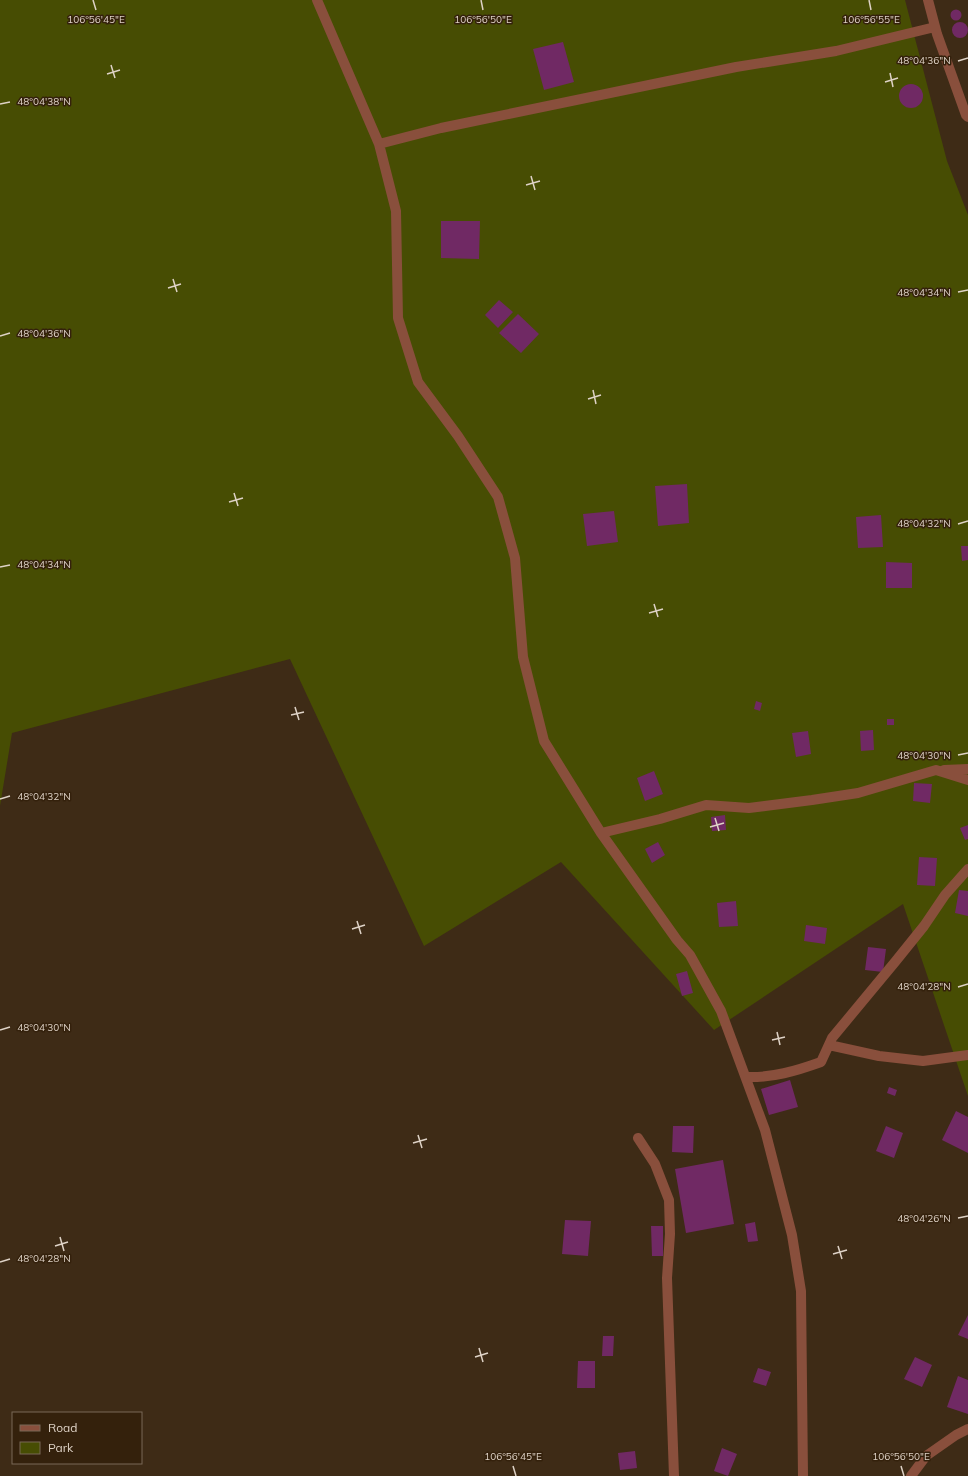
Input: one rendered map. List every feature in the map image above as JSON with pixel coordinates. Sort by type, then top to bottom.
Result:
[{"type":"street","points":[[317,0],[379,144],[396,211],[398,318],[418,382],[458,436],[498,498],[515,558],[523,657],[544,741],[601,833],[677,940],[690,955],[721,1011],[765,1130],[792,1235],[802,1291],[803,1476]]},
{"type":"street","points":[[928,0],[935,27],[968,117]]},
{"type":"street","points":[[379,144],[441,128],[736,67],[836,51],[935,27]]},
{"type":"street","points":[[601,833],[660,819],[706,805],[749,808],[812,800],[858,793],[936,770],[968,768]]},
{"type":"street","points":[[936,770],[968,780]]},
{"type":"street","points":[[746,1077],[763,1077],[789,1073],[821,1062],[832,1038],[896,962],[924,926],[945,895],[968,869]]},
{"type":"street","points":[[829,1045],[880,1056],[923,1061],[968,1055]]},
{"type":"street","points":[[638,1138],[655,1164],[669,1200],[670,1234],[667,1278],[674,1476]]},
{"type":"street","points":[[911,1476],[926,1456],[956,1435],[968,1429]]},
{"type":"green space","points":[[0,0],[905,0],[947,161],[968,215],[968,1096],[903,904],[714,1030],[561,862],[424,946],[290,659],[12,733],[0,806]]},
{"type":"building","points":[[956,9],[960,11],[962,15],[960,19],[956,21],[952,19],[950,15],[952,11]]},
{"type":"building","points":[[960,22],[967,27],[968,30],[963,37],[960,38],[953,33],[952,30],[957,23]]},
{"type":"building","points":[[563,42],[574,82],[544,90],[533,49]]},
{"type":"building","points":[[911,84],[919,88],[923,96],[919,104],[911,108],[903,104],[899,96],[903,88]]},
{"type":"building","points":[[441,221],[480,221],[479,259],[441,258]]},
{"type":"building","points":[[499,300],[513,312],[498,328],[485,315]]},
{"type":"building","points":[[518,314],[539,334],[521,353],[499,333]]},
{"type":"building","points":[[687,484],[689,523],[658,526],[655,486]]},
{"type":"building","points":[[614,511],[618,542],[587,546],[583,514]]},
{"type":"building","points":[[881,515],[883,547],[858,548],[856,517]]},
{"type":"building","points":[[961,546],[968,546],[968,560],[962,561]]},
{"type":"building","points":[[886,562],[912,563],[912,588],[886,588]]},
{"type":"building","points":[[756,701],[762,703],[760,711],[754,709]]},
{"type":"building","points":[[887,719],[894,719],[894,725],[887,725]]},
{"type":"building","points":[[873,730],[874,750],[861,751],[860,731]]},
{"type":"building","points":[[808,731],[811,754],[796,757],[792,733]]},
{"type":"building","points":[[654,771],[663,794],[645,801],[637,778]]},
{"type":"building","points":[[914,783],[932,784],[930,803],[913,801]]},
{"type":"building","points":[[725,815],[726,830],[712,831],[711,817]]},
{"type":"building","points":[[968,825],[968,839],[965,840],[960,828]]},
{"type":"building","points":[[658,842],[665,855],[652,863],[645,849]]},
{"type":"building","points":[[919,857],[937,858],[935,886],[917,885]]},
{"type":"building","points":[[959,890],[968,891],[968,916],[955,913]]},
{"type":"building","points":[[736,901],[738,926],[719,927],[717,903]]},
{"type":"building","points":[[806,925],[827,928],[825,944],[804,941]]},
{"type":"building","points":[[868,947],[886,949],[883,972],[865,970]]},
{"type":"building","points":[[687,971],[693,993],[682,996],[676,974]]},
{"type":"building","points":[[790,1080],[798,1107],[769,1115],[761,1089]]},
{"type":"building","points":[[889,1087],[897,1090],[895,1096],[887,1093]]},
{"type":"building","points":[[956,1111],[968,1117],[968,1153],[942,1140]]},
{"type":"building","points":[[673,1126],[694,1126],[693,1153],[672,1152]]},
{"type":"building","points":[[886,1126],[903,1133],[894,1158],[876,1151]]},
{"type":"building","points":[[723,1160],[734,1224],[686,1233],[675,1169]]},
{"type":"building","points":[[565,1220],[591,1221],[588,1256],[562,1254]]},
{"type":"building","points":[[755,1222],[758,1241],[748,1242],[745,1224]]},
{"type":"building","points":[[651,1226],[663,1226],[663,1256],[652,1256]]},
{"type":"building","points":[[968,1315],[968,1339],[958,1335]]},
{"type":"building","points":[[603,1336],[614,1336],[613,1356],[602,1356]]},
{"type":"building","points":[[915,1357],[932,1365],[922,1387],[904,1379]]},
{"type":"building","points":[[578,1361],[595,1361],[595,1388],[577,1388]]},
{"type":"building","points":[[758,1368],[771,1372],[766,1386],[753,1382]]},
{"type":"building","points":[[958,1376],[968,1380],[968,1414],[947,1407]]},
{"type":"building","points":[[722,1448],[737,1454],[728,1476],[714,1471]]},
{"type":"building","points":[[635,1451],[637,1468],[620,1470],[618,1453]]}]
